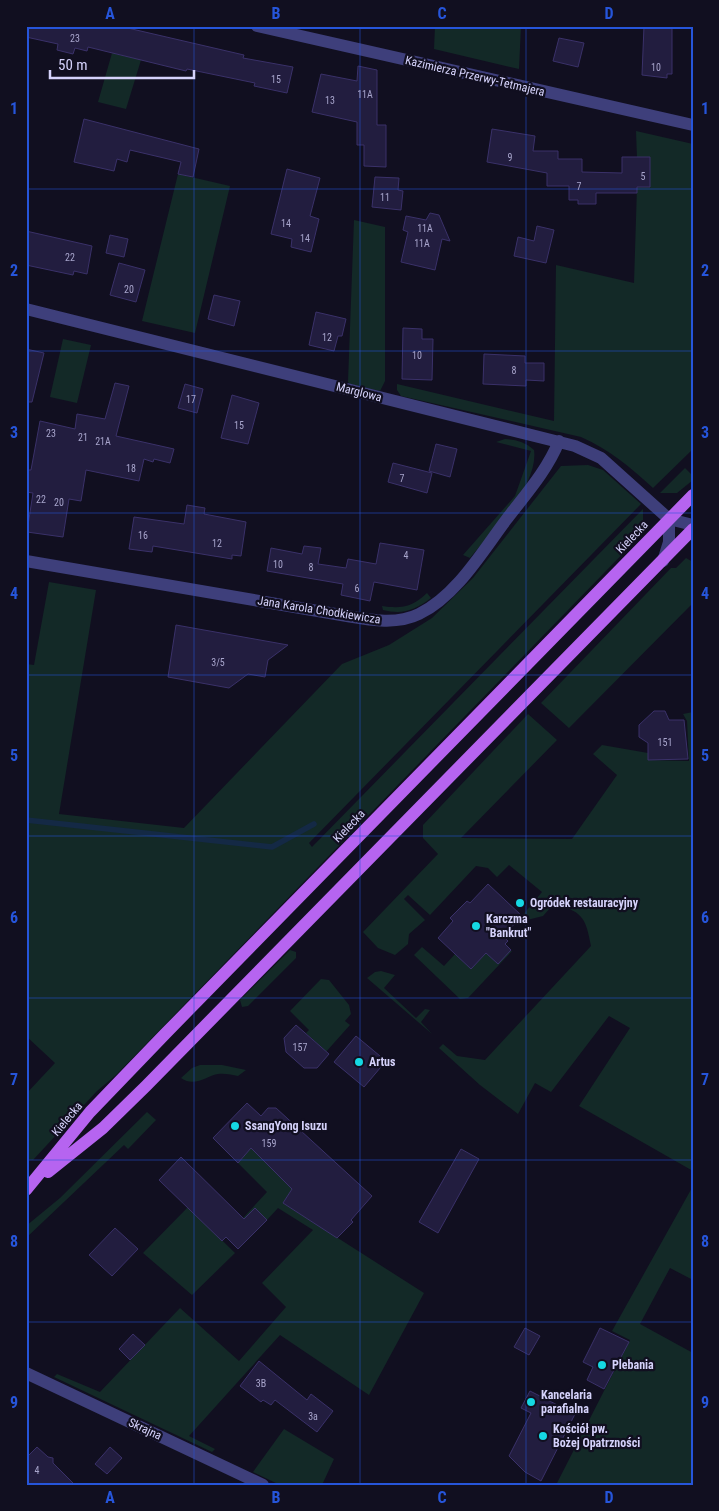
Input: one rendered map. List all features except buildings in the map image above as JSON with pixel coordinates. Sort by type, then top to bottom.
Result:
[{"type":"main road","name":"Kielecka","points":[[29,1187],[90,1112],[164,1034],[693,495]]},
{"type":"main road","name":"Kielecka","points":[[29,1187],[102,1128],[146,1086],[693,530]]},
{"type":"street","name":"Kazimierza Przerwy-Tetmajera","points":[[257,26],[693,125]]},
{"type":"street","name":"Marglowa","points":[[26,309],[559,442],[588,451],[601,458],[669,519],[693,525]]},
{"type":"street","name":"Jana Karola Chodkiewicza","points":[[26,561],[355,618],[377,620],[403,619],[417,615],[430,608],[466,573],[545,469],[559,442]]},
{"type":"street","points":[[663,561],[669,542],[669,519]]},
{"type":"street","name":"Skrajna","points":[[26,1373],[263,1485]]},
{"type":"green space","points":[[435,26],[521,26],[519,69],[434,49]]},
{"type":"green space","points":[[112,53],[141,60],[126,109],[98,102]]},
{"type":"green space","points":[[636,131],[693,144],[693,449],[653,488],[619,460],[581,437],[401,396],[397,390],[397,384],[554,421],[556,265],[634,283],[637,187],[650,187],[650,158],[637,158]]},
{"type":"green space","points":[[178,174],[230,186],[195,333],[142,321]]},
{"type":"green space","points":[[354,220],[385,227],[385,381],[380,391],[348,382]]},
{"type":"green space","points":[[63,339],[91,345],[77,403],[50,397]]},
{"type":"green space","points":[[505,439],[521,442],[534,450],[534,464],[529,478],[512,507],[470,558],[463,555],[515,496],[531,451],[496,442]]},
{"type":"green space","points":[[588,465],[603,470],[641,504],[309,843],[312,847],[643,509],[643,526],[637,539],[116,1075],[97,1091],[33,1160],[26,1159],[26,1094],[55,1063],[26,1036],[26,664],[34,665],[49,582],[96,590],[59,814],[184,828],[342,664],[389,645],[432,618],[473,578],[561,466]]},
{"type":"green space","points":[[685,468],[693,476],[693,480],[677,493],[660,493]]},
{"type":"green space","points":[[686,558],[693,562],[693,603],[569,728],[541,703],[671,568],[676,568]]},
{"type":"green space","points":[[427,593],[431,598],[420,606],[403,612],[383,610],[382,606],[401,607],[412,604]]},
{"type":"green space","points":[[693,712],[693,1171],[579,1106],[630,1028],[609,1016],[551,1092],[535,1083],[518,1114],[480,1085],[439,1048],[443,1044],[457,1056],[485,1060],[591,946],[585,923],[578,914],[557,905],[551,907],[543,916],[527,920],[522,916],[542,892],[509,865],[497,877],[488,868],[476,866],[430,915],[408,895],[404,899],[425,920],[409,934],[408,944],[395,955],[378,948],[363,932],[438,854],[423,838],[423,825],[528,714],[557,740],[461,838],[572,839],[617,775],[593,754],[602,745],[648,753],[648,760],[689,761],[687,721],[683,714]]},
{"type":"green space","points":[[422,947],[444,966],[455,954],[471,969],[486,953],[512,951],[468,998],[460,999],[414,955]]},
{"type":"green space","points":[[290,950],[296,952],[296,958],[248,1006],[242,1007],[240,1000]]},
{"type":"green space","points":[[381,971],[395,975],[384,988],[416,1018],[425,1009],[430,1010],[421,1022],[432,1034],[367,978],[375,972]]},
{"type":"green space","points":[[321,979],[329,980],[349,1005],[351,1014],[345,1021],[350,1025],[325,1053],[306,1033],[309,1030],[290,1011]]},
{"type":"green space","points":[[200,1065],[222,1065],[246,1070],[238,1076],[218,1074],[191,1082],[181,1078],[192,1068]]},
{"type":"green space","points":[[147,1112],[156,1120],[128,1149],[124,1145],[26,1238],[26,1226],[60,1198]]},
{"type":"green space","points":[[251,1148],[292,1189],[283,1203],[424,1293],[369,1395],[280,1335],[189,1436],[215,1449],[212,1452],[54,1377],[57,1374],[100,1392],[180,1308],[239,1361],[286,1307],[262,1283],[313,1230],[278,1208],[267,1220],[243,1218],[267,1192],[238,1163]]},
{"type":"green space","points":[[693,1186],[693,1280],[670,1268],[640,1324],[693,1353],[693,1485],[556,1485],[630,1340],[612,1331]]},
{"type":"green space","points":[[188,1207],[235,1253],[192,1295],[143,1253]]},
{"type":"green space","points":[[284,1429],[334,1459],[322,1485],[280,1485],[253,1472]]},
{"type":"waterway","points":[[26,820],[272,847],[314,824]]},
{"type":"place","name":"Ogródek restauracyjny","points":[[520,903]]},
{"type":"place","name":"Karczma \"Bankrut\"","points":[[476,926]]},
{"type":"place","name":"Artus","points":[[359,1062]]},
{"type":"place","name":"SsangYong Isuzu","points":[[235,1126]]},
{"type":"place","name":"Plebania","points":[[602,1365]]},
{"type":"place","name":"Kancelaria parafialna","points":[[531,1402]]},
{"type":"place","name":"Kościół pw. Bożej Opatrzności","points":[[543,1436]]}]
